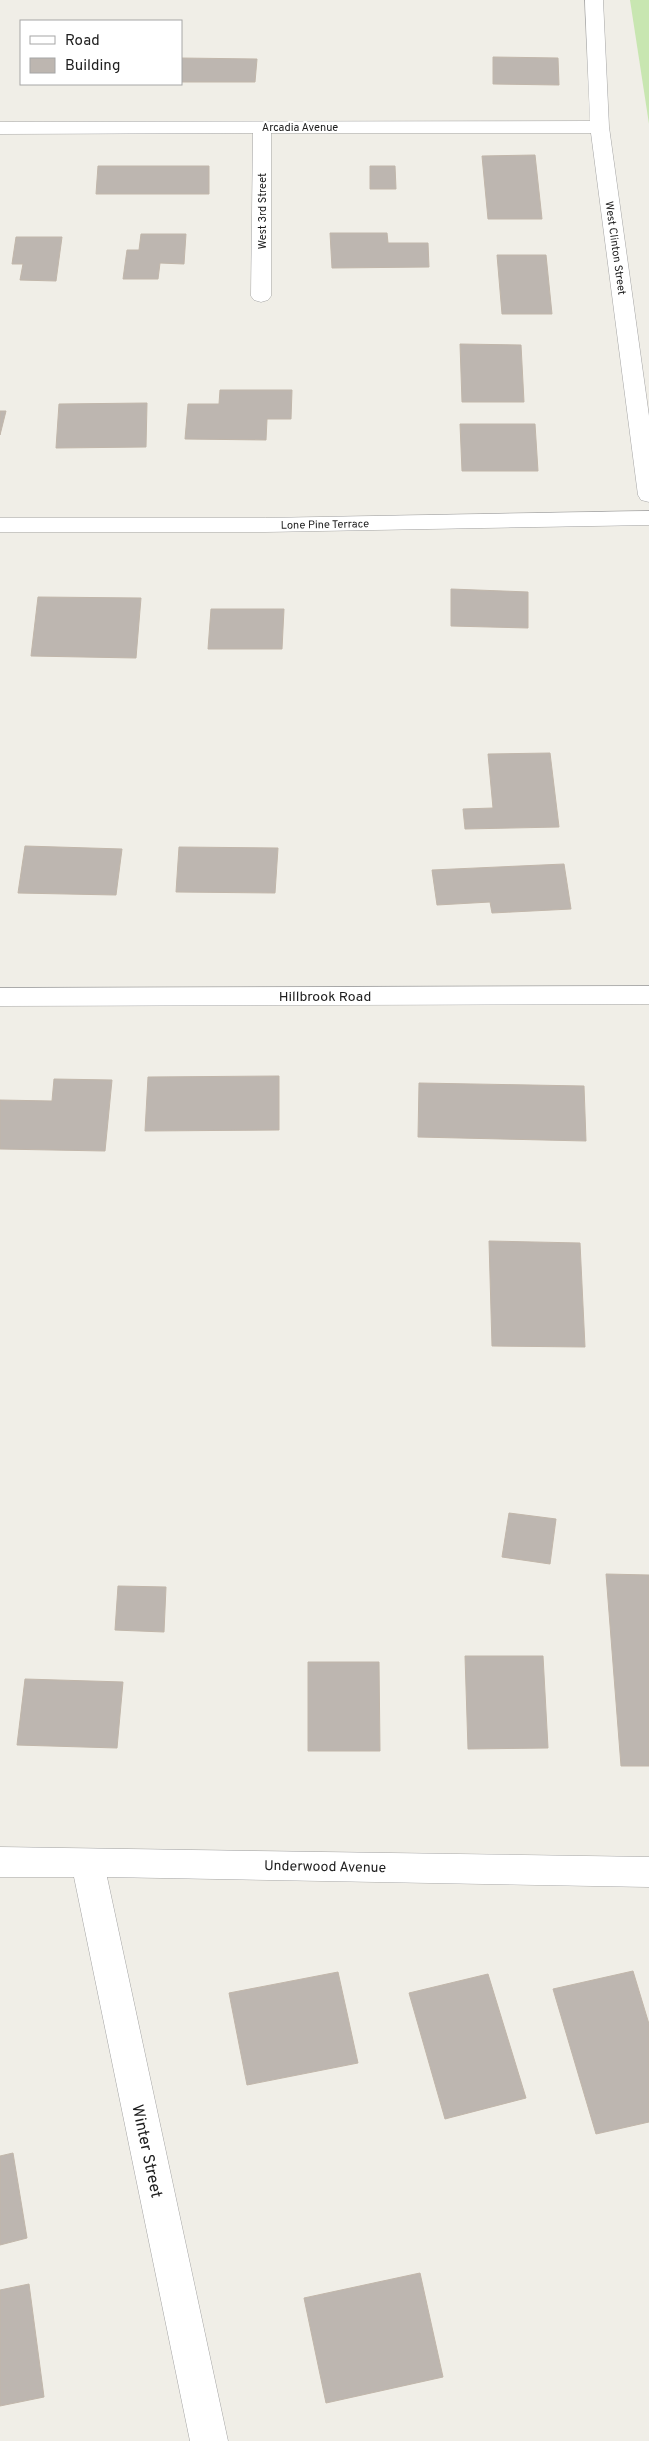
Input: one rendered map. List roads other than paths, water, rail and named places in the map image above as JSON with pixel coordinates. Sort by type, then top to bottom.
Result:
[{"type":"street","name":"West Clinton Street","points":[[594,0],[600,127],[649,495]]},
{"type":"street","name":"West 3rd Street","points":[[261,296],[262,127]]},
{"type":"street","name":"Arcadia Avenue","points":[[0,128],[600,127]]},
{"type":"street","name":"Lone Pine Terrace","points":[[0,525],[264,525],[649,518]]},
{"type":"street","name":"Hillbrook Road","points":[[0,997],[649,995]]},
{"type":"street","name":"Underwood Avenue","points":[[0,1862],[649,1872]]},
{"type":"street","name":"Winter Street","points":[[86,1862],[208,2441]]}]
